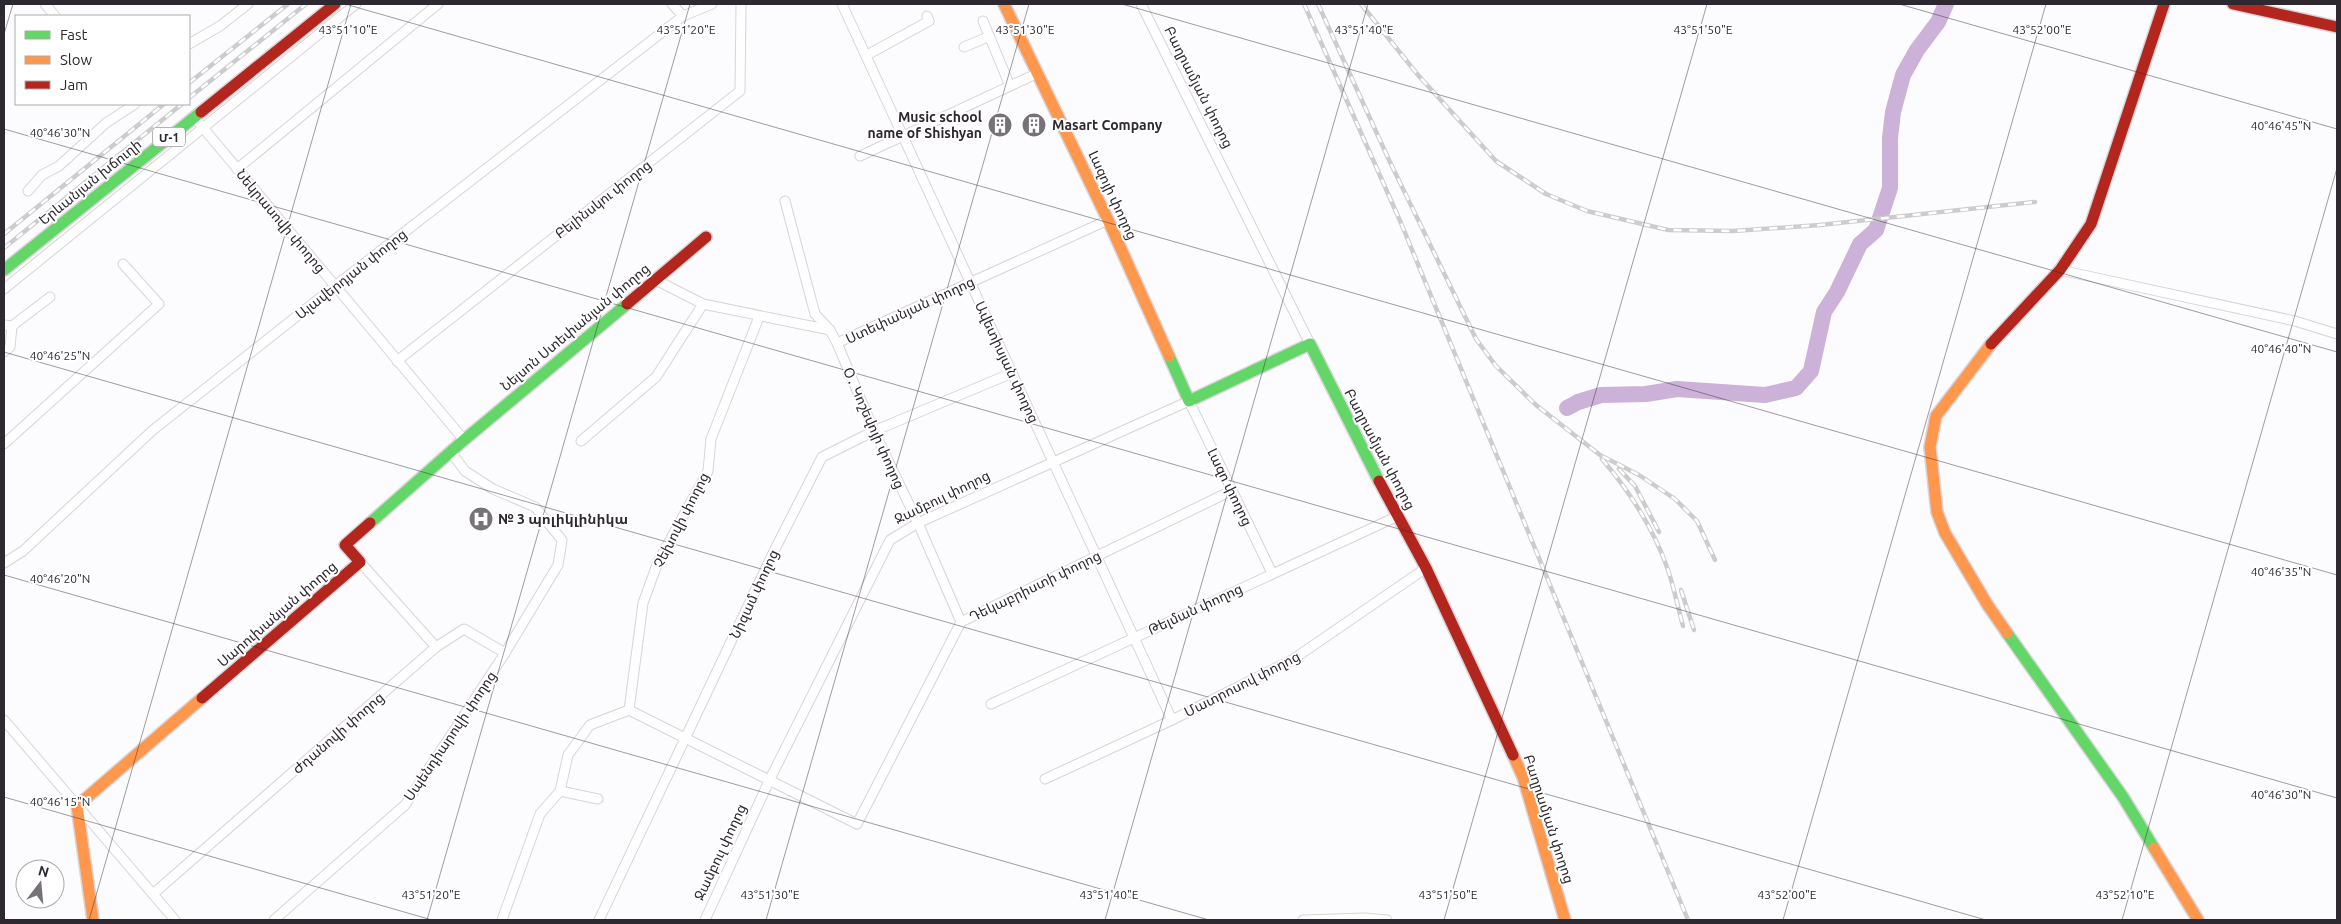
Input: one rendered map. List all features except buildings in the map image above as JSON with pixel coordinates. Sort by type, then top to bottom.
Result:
[{"type":"main road","name":"Երևանյան խճուղի","points":[[4,270],[335,4]]},
{"type":"main road","name":"Լազոյի փողոց","points":[[1004,4],[1108,220],[1189,401]]},
{"type":"main road","points":[[2164,4],[2091,224],[2060,270],[2002,330],[1936,416],[1930,447],[1937,512],[1946,533],[1987,604],[2123,797],[2198,920]]},
{"type":"main road","points":[[2233,4],[2337,26]]},
{"type":"main road","name":"Նելսոն Ստեփանյան փողոց","points":[[464,440],[706,237]]},
{"type":"main road","name":"Ջամբուլ փողոց","points":[[1189,401],[1310,344]]},
{"type":"main road","name":"Բաղրամյան փողոց","points":[[1310,344],[1352,432],[1426,568],[1523,777],[1565,920]]},
{"type":"main road","points":[[360,562],[345,545],[464,440]]},
{"type":"main road","name":"Սարուխանյան փողոց","points":[[77,806],[360,562]]},
{"type":"main road","points":[[77,806],[93,920]]},
{"type":"street","points":[[45,4],[54,15]]},
{"type":"street","points":[[191,44],[220,26],[248,4]]},
{"type":"street","points":[[4,289],[356,4]]},
{"type":"street","points":[[238,169],[438,4]]},
{"type":"street","points":[[672,4],[683,16]]},
{"type":"street","name":"Ալավերդյան փողոց","points":[[4,563],[23,551],[154,430],[335,286],[683,16],[712,4]]},
{"type":"street","name":"Բելինսկու փողոց","points":[[397,361],[740,91],[741,4]]},
{"type":"street","name":"Ավետիսյան փողոց","points":[[842,4],[1172,720]]},
{"type":"street","name":"Բաղրամյան փողոց","points":[[1141,4],[1310,344]]},
{"type":"street","points":[[867,55],[929,21],[927,16]]},
{"type":"street","points":[[983,22],[1010,86]]},
{"type":"street","points":[[964,47],[988,37]]},
{"type":"street","points":[[860,156],[1038,73]]},
{"type":"street","points":[[28,191],[42,176],[59,166],[106,123],[133,105]]},
{"type":"street","name":"Նեկրասովի փողոց","points":[[194,117],[464,440]]},
{"type":"street","points":[[786,201],[815,314],[830,330]]},
{"type":"street","name":"Ստեփանյան փողոց","points":[[656,280],[703,304],[759,317],[830,330],[837,343],[1108,220]]},
{"type":"street","points":[[4,444],[160,304],[124,264]]},
{"type":"street","points":[[2060,270],[2295,321],[2337,334]]},
{"type":"street","points":[[4,352],[10,347],[8,326],[50,297]]},
{"type":"street","points":[[581,441],[656,377],[703,304]]},
{"type":"street","name":"Չեխովի փողոց","points":[[629,710],[643,603],[658,562],[708,471],[711,439],[759,317]]},
{"type":"street","name":"Օ․ Կոշեվոյի փողոց","points":[[837,343],[874,431],[918,523],[961,622]]},
{"type":"street","name":"Նիզամ փողոց","points":[[599,920],[774,551],[822,457],[874,431],[1012,373]]},
{"type":"street","name":"Ջամբուլ փողոց","points":[[705,920],[770,779],[890,540],[918,523],[1189,401]]},
{"type":"street","name":"Լազո փողոց","points":[[1189,401],[1272,573]]},
{"type":"street","name":"Սպենդիարովի փողոց","points":[[274,920],[405,805],[505,653],[558,565],[562,540],[534,507],[493,489],[465,471],[451,452]]},
{"type":"street","name":"Դեկաբրիստի փողոց","points":[[770,779],[857,824],[961,622],[1232,491]]},
{"type":"street","name":"Թելման փողոց","points":[[991,704],[1398,516]]},
{"type":"street","points":[[360,562],[436,647]]},
{"type":"street","name":"Մատրոսով փողոց","points":[[1045,778],[1172,720],[1292,660],[1426,568]]},
{"type":"street","name":"Ժդանովի փողոց","points":[[152,894],[436,647],[464,629],[505,653]]},
{"type":"street","points":[[502,920],[540,814],[560,791],[568,755],[590,725],[629,710],[770,779]]},
{"type":"street","points":[[4,720],[175,920]]},
{"type":"street","points":[[560,791],[598,799]]},
{"type":"street","points":[[1303,920],[1365,918],[1387,920]]},
{"type":"waterway","points":[[1567,408],[1578,402],[1601,395],[1646,394],[1677,389],[1765,395],[1796,388],[1811,371],[1824,312],[1837,292],[1860,244],[1876,230],[1890,188],[1890,138],[1893,112],[1903,75],[1917,50],[1938,22],[1946,4]]},
{"type":"railway","points":[[190,82],[288,4]]},
{"type":"railway","points":[[190,97],[306,4]]},
{"type":"railway","points":[[1304,4],[1401,223],[1688,920]]},
{"type":"railway","points":[[1318,4],[1389,160],[1476,339],[1496,366],[1536,405],[1600,455],[1639,475],[1675,499],[1697,521],[1715,560]]},
{"type":"railway","points":[[1361,4],[1418,75],[1496,161],[1546,194],[1587,211],[1668,230],[1733,231],[1820,225],[2035,202]]},
{"type":"railway","points":[[4,234],[163,105]]},
{"type":"railway","points":[[4,248],[181,105]]},
{"type":"railway","points":[[1602,459],[1622,484],[1656,540],[1670,577],[1683,626]]},
{"type":"railway","points":[[1619,469],[1635,486],[1659,532]]},
{"type":"railway","points":[[1681,590],[1694,630]]},
{"type":"traffic: fast","points":[[4,270],[201,112]]},
{"type":"traffic: fast","points":[[370,523],[464,440],[627,304]]},
{"type":"traffic: fast","points":[[1169,356],[1189,401],[1310,344],[1379,481]]},
{"type":"traffic: fast","points":[[2007,633],[2123,797],[2154,848]]},
{"type":"traffic: slow","points":[[1004,4],[1108,220],[1169,356]]},
{"type":"traffic: slow","points":[[1991,344],[1936,416],[1930,447],[1937,512],[1945,533],[1987,604],[2007,633]]},
{"type":"traffic: slow","points":[[93,920],[77,806],[202,698]]},
{"type":"traffic: slow","points":[[1513,755],[1523,777],[1565,920]]},
{"type":"traffic: slow","points":[[2154,848],[2198,920]]},
{"type":"traffic: jam","points":[[201,112],[335,4]]},
{"type":"traffic: jam","points":[[1991,344],[2060,270],[2091,224],[2164,4]]},
{"type":"traffic: jam","points":[[2233,4],[2337,27]]},
{"type":"traffic: jam","points":[[627,304],[706,237]]},
{"type":"traffic: jam","points":[[1379,481],[1426,568],[1513,755]]},
{"type":"traffic: jam","points":[[202,698],[360,562],[345,545],[370,523]]},
{"type":"place","name":"Music school name of Shishyan","points":[[1000,125]]},
{"type":"place","name":"Masart Company","points":[[1034,125]]},
{"type":"place","name":"№ 3 պոլիկլինիկա","points":[[481,519]]}]
